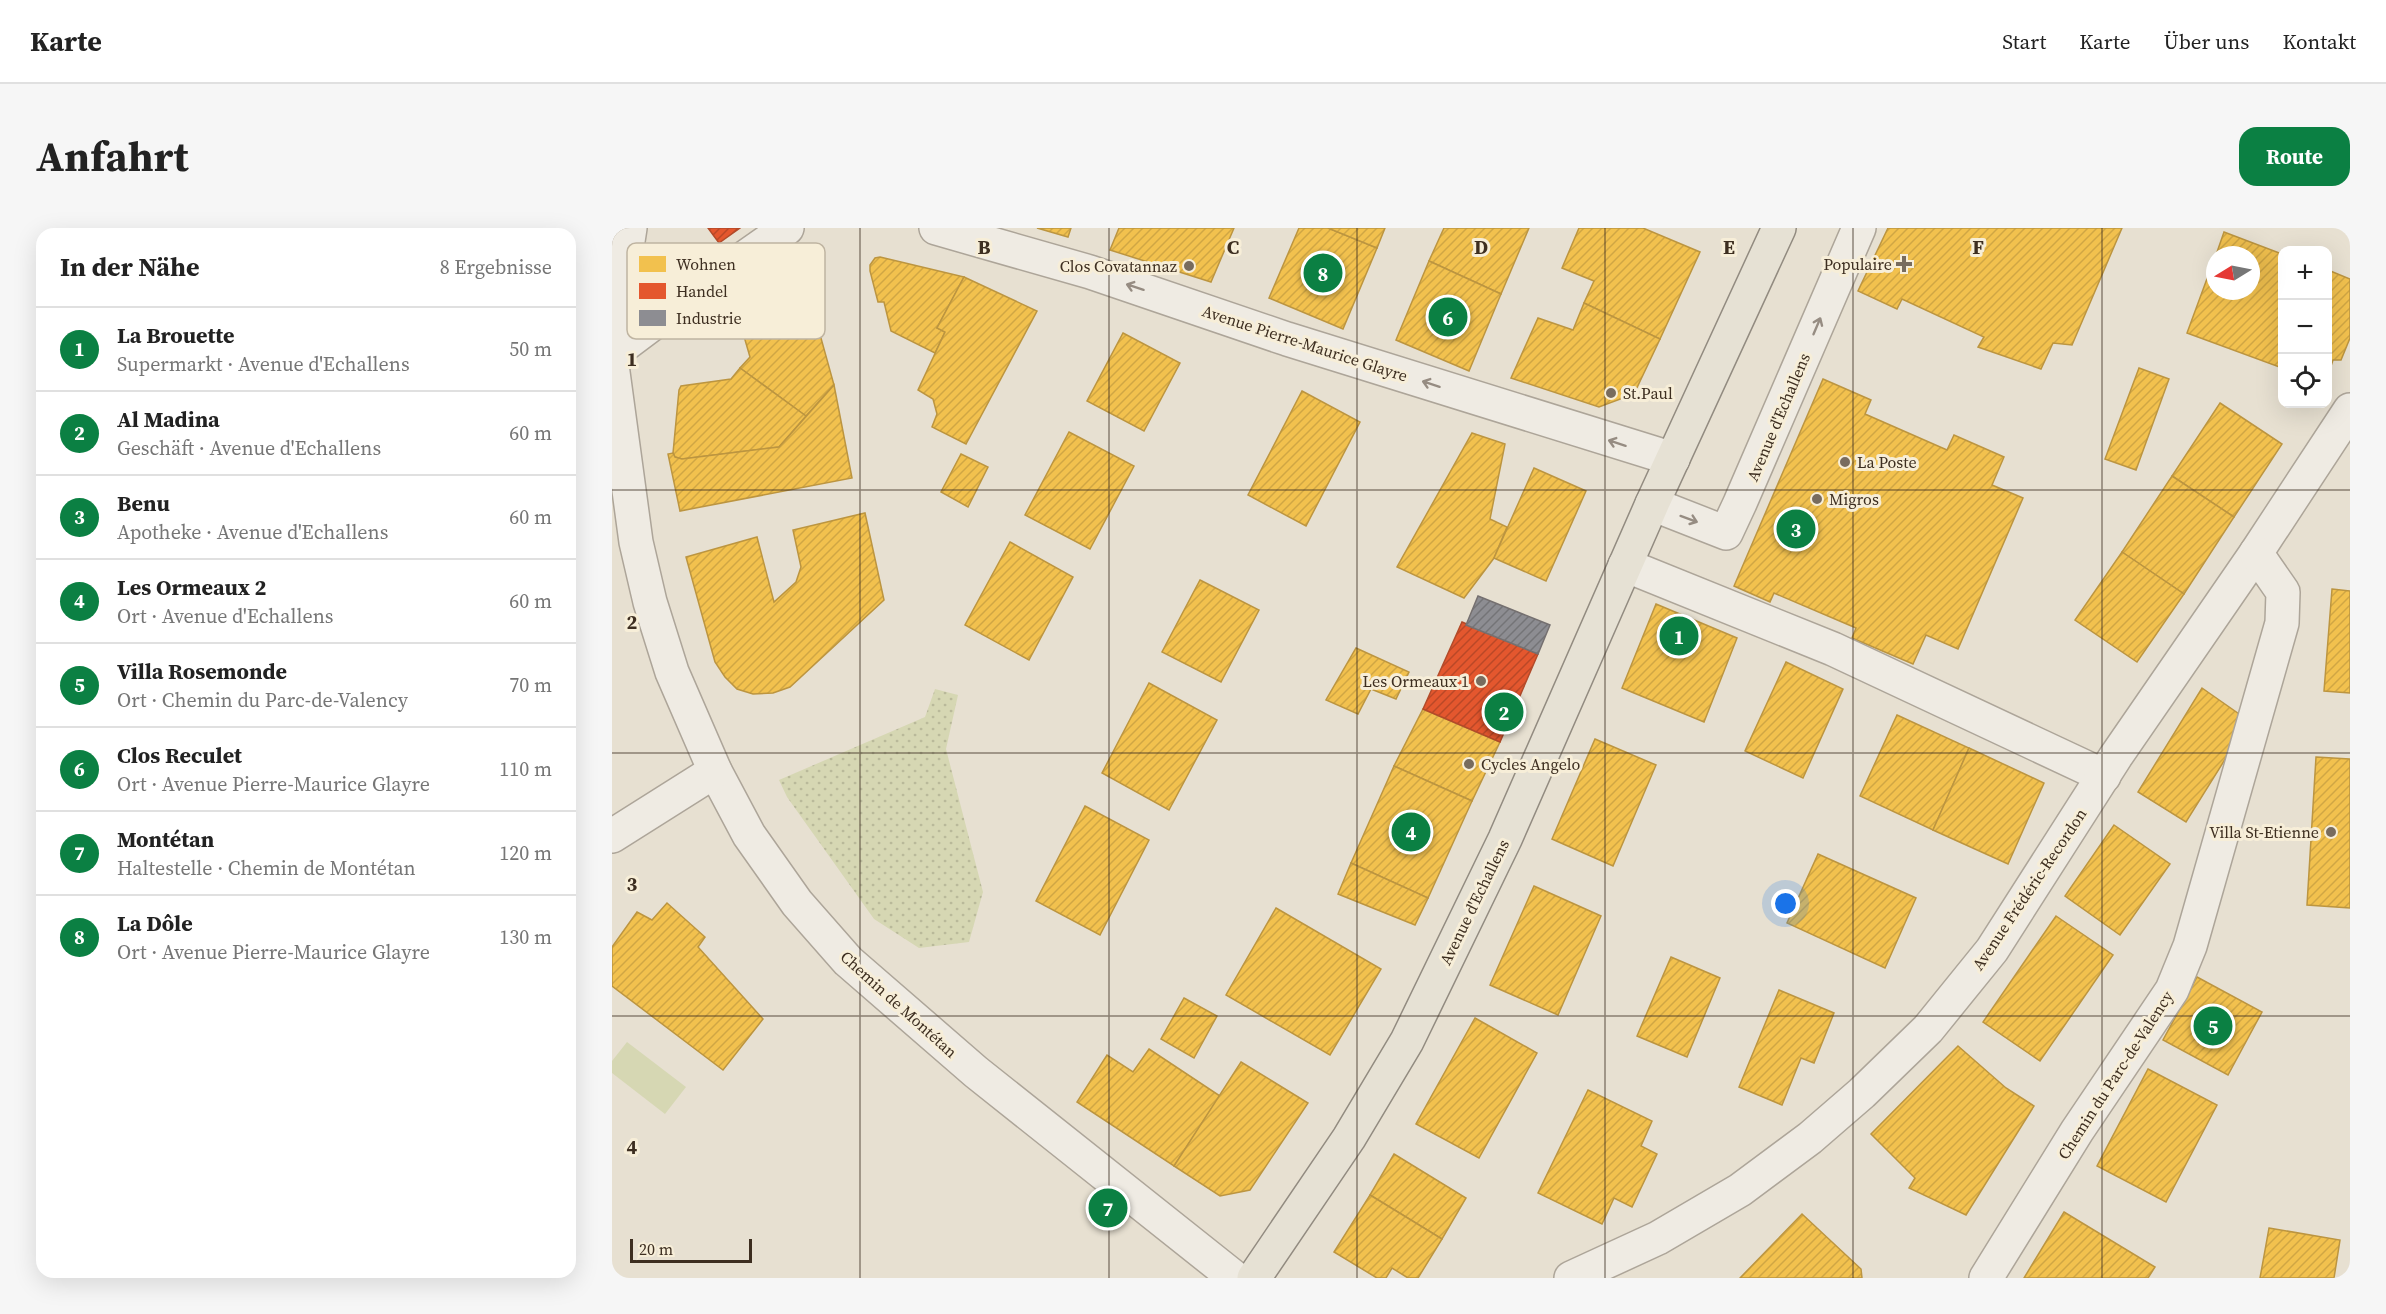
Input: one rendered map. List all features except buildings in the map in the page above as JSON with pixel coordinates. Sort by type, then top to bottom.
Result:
[{"type":"main road","name":"Avenue d'Echallens","points":[[1254,1278],[1349,1138],[1407,1041],[1505,839],[1652,504],[1779,228]]},
{"type":"street","points":[[766,243],[787,228]]},
{"type":"street","name":"Avenue Pierre-Maurice Glayre","points":[[936,228],[1090,272],[1287,339],[1673,459]]},
{"type":"street","name":"Avenue d'Echallens","points":[[1652,504],[1726,533],[1859,228]]},
{"type":"street","points":[[612,345],[623,235]]},
{"type":"street","points":[[612,354],[632,339]]},
{"type":"street","name":"Chemin de Montétan","points":[[612,365],[636,542],[650,602],[672,672],[715,771],[748,835],[797,903],[848,961],[976,1072],[1235,1278]]},
{"type":"street","name":"Avenue Frédéric-Recordon","points":[[1570,1278],[1658,1238],[1740,1190],[1810,1138],[1862,1093],[1928,1029],[1992,950],[2104,776],[2350,410]]},
{"type":"street","name":"Chemin du Parc-de-Valency","points":[[1986,1278],[2077,1131],[2172,990],[2190,946],[2282,623],[2283,591],[2256,553]]},
{"type":"street","points":[[1625,566],[1833,649],[2104,776]]},
{"type":"street","points":[[612,836],[715,771]]},
{"type":"green space","points":[[935,689],[958,695],[946,749],[983,892],[969,942],[919,948],[874,919],[787,797],[779,780],[925,717]]},
{"type":"green space","points":[[627,1042],[686,1087],[665,1114],[612,1073],[612,1061]]},
{"type":"place","name":"Populaire","points":[[1904,264]]},
{"type":"place","name":"Clos Covatannaz","points":[[1189,266]]},
{"type":"place","name":"La Dôle","points":[[1323,273]]},
{"type":"place","name":"Clos Reculet","points":[[1448,317]]},
{"type":"place","name":"St.Paul","points":[[1611,393]]},
{"type":"place","name":"La Poste","points":[[1845,462]]},
{"type":"place","name":"Migros","points":[[1817,499]]},
{"type":"place","name":"Benu","points":[[1796,529]]},
{"type":"place","name":"La Brouette","points":[[1679,636]]},
{"type":"place","name":"Les Ormeaux 1","points":[[1481,681]]},
{"type":"place","name":"Al Madina","points":[[1504,712]]},
{"type":"place","name":"Cycles Angelo","points":[[1469,764]]},
{"type":"place","name":"Les Ormeaux 2","points":[[1411,832]]},
{"type":"place","name":"Villa St-Etienne","points":[[2331,832]]},
{"type":"place","name":"Villa Rosemonde","points":[[2213,1026]]},
{"type":"place","name":"Montétan","points":[[1108,1208]]}]
